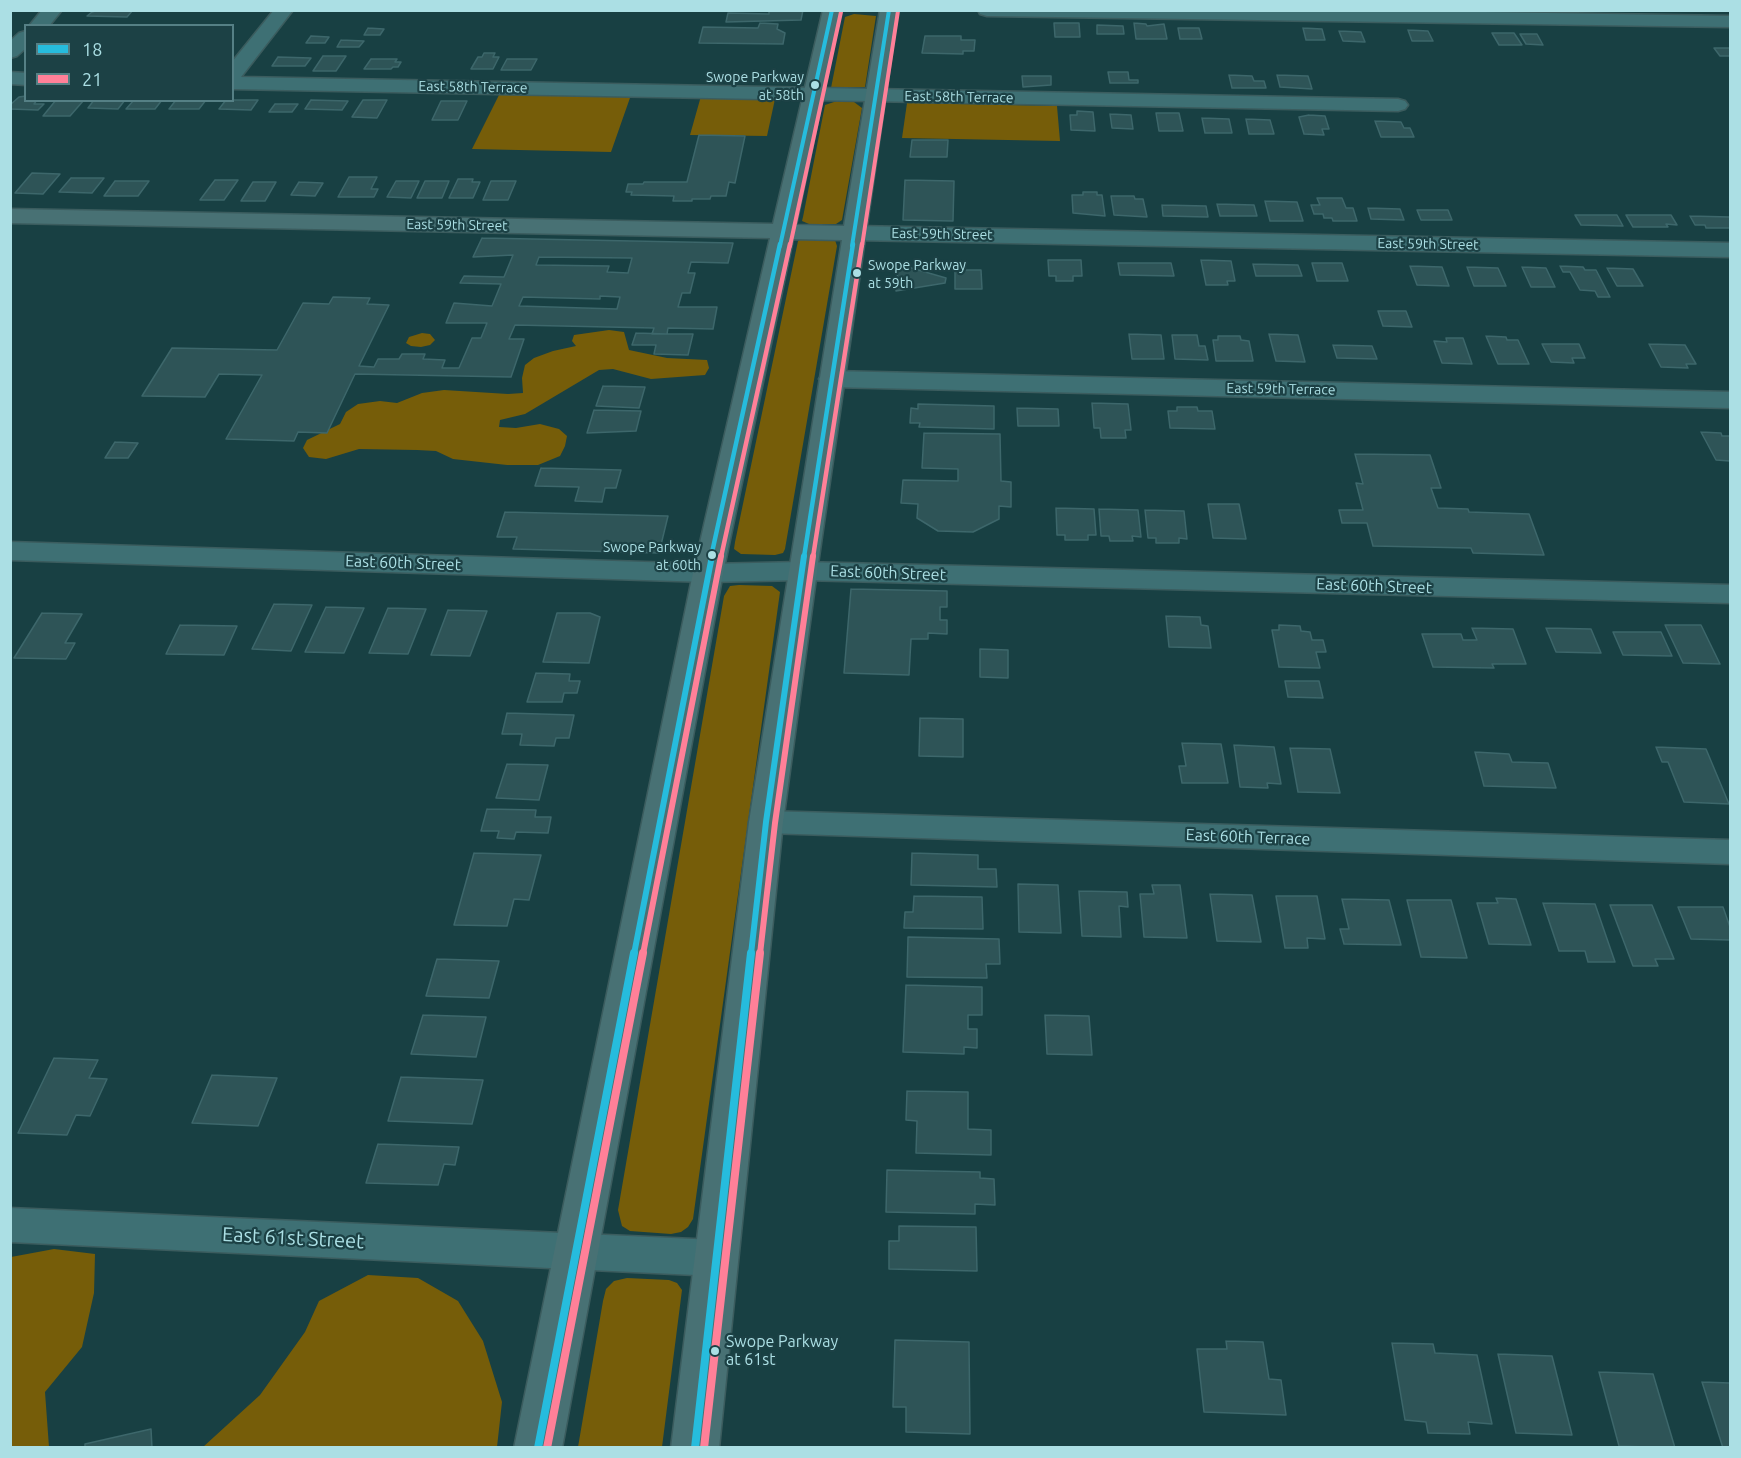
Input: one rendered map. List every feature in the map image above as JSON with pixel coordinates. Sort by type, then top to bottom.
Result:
[{"type":"main road","points":[[538,1448],[708,573],[831,10]]},
{"type":"main road","points":[[695,1448],[766,822],[888,10]]},
{"type":"main road","name":"East 59th Street","points":[[10,216],[855,233]]},
{"type":"street","points":[[40,24],[54,10]]},
{"type":"street","points":[[234,73],[284,10]]},
{"type":"street","points":[[987,10],[1649,16],[1731,22]]},
{"type":"street","points":[[10,52],[24,39]]},
{"type":"street","name":"East 58th Terrace","points":[[234,83],[1398,105]]},
{"type":"street","name":"East 59th Street","points":[[855,233],[1731,250]]},
{"type":"street","name":"East 59th Terrace","points":[[832,379],[1731,400]]},
{"type":"street","name":"East 60th Street","points":[[10,551],[708,573],[802,571],[1731,594]]},
{"type":"street","name":"East 60th Terrace","points":[[766,822],[1731,852]]},
{"type":"street","name":"East 61st Street","points":[[10,1225],[716,1257]]},
{"type":"shaded area","points":[[854,14],[876,16],[865,87],[831,88],[845,17]]},
{"type":"shaded area","points":[[500,93],[631,95],[611,152],[472,149]]},
{"type":"shaded area","points":[[701,96],[775,99],[767,136],[690,135]]},
{"type":"shaded area","points":[[837,101],[854,102],[862,108],[842,220],[836,224],[809,224],[802,221],[825,105]]},
{"type":"shaded area","points":[[907,103],[1057,106],[1060,141],[902,138]]},
{"type":"shaded area","points":[[802,238],[835,240],[837,246],[785,549],[783,553],[775,555],[741,554],[734,549],[735,542],[798,241]]},
{"type":"shaded area","points":[[609,330],[624,332],[629,350],[667,358],[707,360],[709,368],[705,375],[651,379],[613,369],[599,370],[525,414],[500,420],[499,427],[516,428],[540,424],[559,429],[567,436],[560,456],[538,465],[507,465],[453,459],[436,451],[417,450],[359,449],[326,459],[309,457],[303,448],[307,440],[340,424],[346,412],[358,404],[380,401],[397,403],[422,393],[444,390],[523,393],[522,378],[525,365],[534,358],[576,346],[572,341],[574,335]]},
{"type":"shaded area","points":[[422,333],[430,334],[435,340],[430,345],[421,347],[406,343],[409,337]]},
{"type":"shaded area","points":[[730,586],[772,586],[780,592],[693,1219],[681,1232],[671,1234],[630,1231],[622,1226],[618,1210],[724,596]]},
{"type":"shaded area","points":[[54,1249],[95,1254],[94,1293],[82,1347],[45,1392],[49,1447],[11,1447],[11,1257]]},
{"type":"shaded area","points":[[368,1275],[418,1278],[458,1301],[483,1341],[502,1402],[497,1447],[203,1447],[260,1395],[305,1332],[319,1301]]},
{"type":"shaded area","points":[[627,1278],[669,1280],[677,1283],[682,1290],[662,1447],[578,1447],[606,1289],[614,1281]]},
{"type":"building","points":[[99,10],[133,10],[127,17],[87,16]]},
{"type":"building","points":[[769,10],[803,10],[801,20],[726,22],[728,13],[769,14]]},
{"type":"building","points":[[760,23],[778,24],[777,29],[785,33],[783,44],[699,43],[703,27],[758,28]]},
{"type":"building","points":[[1054,23],[1079,23],[1080,37],[1055,37]]},
{"type":"building","points":[[1134,23],[1147,26],[1164,24],[1167,39],[1136,39]]},
{"type":"building","points":[[1097,25],[1123,26],[1124,34],[1097,34]]},
{"type":"building","points":[[368,28],[384,29],[380,35],[364,35]]},
{"type":"building","points":[[1178,28],[1199,28],[1202,39],[1180,39]]},
{"type":"building","points":[[1303,28],[1322,29],[1325,40],[1306,40]]},
{"type":"building","points":[[1408,30],[1428,31],[1433,41],[1412,41]]},
{"type":"building","points":[[1339,31],[1361,32],[1365,42],[1343,41]]},
{"type":"building","points":[[1492,33],[1514,33],[1522,45],[1499,45]]},
{"type":"building","points":[[1520,34],[1537,34],[1543,45],[1526,44]]},
{"type":"building","points":[[311,36],[329,37],[325,43],[306,43]]},
{"type":"building","points":[[925,36],[961,36],[961,40],[975,40],[974,51],[963,51],[963,54],[922,53]]},
{"type":"building","points":[[341,40],[364,41],[359,47],[337,47]]},
{"type":"building","points":[[1714,48],[1730,48],[1730,56],[1720,56]]},
{"type":"building","points":[[484,53],[495,53],[493,57],[499,57],[493,69],[471,69],[478,57],[482,57]]},
{"type":"building","points":[[323,56],[346,56],[336,71],[313,71]]},
{"type":"building","points":[[278,57],[311,58],[305,66],[272,66]]},
{"type":"building","points":[[371,59],[397,59],[395,62],[401,62],[398,67],[391,69],[364,69]]},
{"type":"building","points":[[507,59],[537,59],[531,70],[501,70]]},
{"type":"building","points":[[1108,72],[1128,72],[1129,80],[1138,80],[1138,83],[1110,83]]},
{"type":"building","points":[[1229,75],[1252,76],[1254,81],[1264,81],[1266,88],[1232,88]]},
{"type":"building","points":[[1277,75],[1308,76],[1312,89],[1280,87]]},
{"type":"building","points":[[1022,76],[1051,76],[1051,85],[1023,87]]},
{"type":"building","points":[[24,96],[24,102],[44,104],[38,110],[10,109],[10,105],[19,97]]},
{"type":"building","points":[[258,100],[251,110],[219,109],[224,102]]},
{"type":"building","points":[[311,100],[348,101],[342,110],[305,109]]},
{"type":"building","points":[[363,100],[387,100],[377,118],[352,117]]},
{"type":"building","points":[[441,101],[467,101],[458,120],[432,120]]},
{"type":"building","points":[[54,102],[82,102],[70,116],[43,116]]},
{"type":"building","points":[[92,102],[123,102],[118,109],[88,108]]},
{"type":"building","points":[[132,102],[160,102],[155,109],[126,109]]},
{"type":"building","points":[[174,102],[204,102],[199,109],[169,109]]},
{"type":"building","points":[[275,104],[298,104],[292,112],[269,112]]},
{"type":"building","points":[[1077,111],[1093,112],[1095,131],[1071,130],[1070,115],[1077,115]]},
{"type":"building","points":[[1156,113],[1179,113],[1183,131],[1159,131]]},
{"type":"building","points":[[1110,114],[1131,115],[1133,129],[1112,128]]},
{"type":"building","points":[[1325,116],[1329,129],[1322,129],[1324,135],[1304,134],[1299,117]]},
{"type":"building","points":[[1202,118],[1229,119],[1232,133],[1205,133]]},
{"type":"building","points":[[1246,119],[1270,120],[1274,134],[1249,134]]},
{"type":"building","points":[[1375,121],[1401,122],[1404,128],[1410,128],[1414,137],[1381,137]]},
{"type":"building","points":[[699,135],[745,136],[735,183],[729,182],[726,196],[673,201],[674,196],[631,195],[632,192],[626,192],[628,184],[687,182]]},
{"type":"building","points":[[912,140],[948,140],[947,157],[910,157]]},
{"type":"building","points":[[32,173],[60,174],[43,194],[15,193]]},
{"type":"building","points":[[349,177],[377,177],[371,189],[378,189],[374,197],[338,197]]},
{"type":"building","points":[[71,178],[104,178],[92,193],[59,192]]},
{"type":"building","points":[[458,179],[473,179],[472,182],[480,182],[473,198],[449,198]]},
{"type":"building","points":[[215,180],[238,180],[224,200],[200,200]]},
{"type":"building","points":[[905,180],[954,181],[953,221],[903,220]]},
{"type":"building","points":[[115,181],[149,181],[138,196],[104,196]]},
{"type":"building","points":[[396,181],[419,181],[411,198],[387,197]]},
{"type":"building","points":[[425,181],[449,181],[442,198],[417,198]]},
{"type":"building","points":[[491,181],[516,181],[508,200],[483,200]]},
{"type":"building","points":[[253,182],[276,182],[265,201],[241,201]]},
{"type":"building","points":[[299,182],[323,183],[315,196],[291,195]]},
{"type":"building","points":[[1083,192],[1097,192],[1097,195],[1102,195],[1105,216],[1073,213],[1072,195],[1083,195]]},
{"type":"building","points":[[1111,196],[1134,196],[1135,199],[1143,199],[1147,217],[1114,215]]},
{"type":"building","points":[[1317,198],[1342,198],[1346,208],[1353,208],[1357,221],[1333,221],[1332,218],[1324,218],[1323,214],[1314,214],[1311,205],[1320,205]]},
{"type":"building","points":[[1265,201],[1297,202],[1303,221],[1270,221]]},
{"type":"building","points":[[1217,204],[1254,205],[1257,216],[1220,216]]},
{"type":"building","points":[[1162,205],[1206,206],[1208,217],[1163,216]]},
{"type":"building","points":[[1368,208],[1400,209],[1404,220],[1371,219]]},
{"type":"building","points":[[1417,210],[1448,210],[1452,220],[1421,220]]},
{"type":"building","points":[[1575,215],[1617,215],[1623,226],[1581,225]]},
{"type":"building","points":[[1626,215],[1671,215],[1677,225],[1633,227]]},
{"type":"building","points":[[1690,216],[1730,217],[1730,228],[1706,228],[1705,225],[1695,225]]},
{"type":"building","points":[[482,238],[733,243],[728,263],[691,262],[688,273],[695,273],[690,293],[682,293],[678,307],[717,307],[713,329],[668,328],[667,334],[652,334],[654,328],[515,325],[509,339],[524,339],[511,377],[355,374],[327,433],[298,432],[294,441],[226,439],[262,375],[219,374],[205,397],[142,396],[172,348],[277,350],[303,303],[329,304],[333,297],[370,298],[367,304],[389,305],[359,366],[374,367],[378,359],[399,359],[402,354],[425,354],[423,359],[445,360],[442,368],[459,368],[472,338],[481,338],[487,323],[446,323],[454,303],[492,306],[501,284],[460,283],[464,276],[504,277],[513,255],[473,257]],"holes":[[[539,257],[632,258],[628,273],[607,272],[609,266],[536,265]],[[600,296],[620,297],[617,309],[519,306],[523,297],[600,299]]]},
{"type":"building","points":[[1048,260],[1081,260],[1082,276],[1073,276],[1073,281],[1056,281],[1056,276],[1049,276]]},
{"type":"building","points":[[1201,260],[1231,261],[1235,281],[1227,281],[1228,285],[1206,285]]},
{"type":"building","points":[[1118,263],[1171,263],[1174,276],[1120,275]]},
{"type":"building","points":[[1312,263],[1342,263],[1348,281],[1317,281]]},
{"type":"building","points":[[1253,264],[1298,265],[1302,276],[1256,276]]},
{"type":"building","points":[[1410,266],[1442,267],[1449,286],[1417,285]]},
{"type":"building","points":[[1560,266],[1596,270],[1610,297],[1598,297],[1595,291],[1580,290],[1570,272],[1563,272]]},
{"type":"building","points":[[898,267],[908,267],[946,278],[945,283],[896,291]]},
{"type":"building","points":[[1467,267],[1498,268],[1506,286],[1474,286]]},
{"type":"building","points":[[1522,267],[1546,268],[1555,287],[1531,287]]},
{"type":"building","points":[[1607,268],[1633,269],[1643,286],[1617,286]]},
{"type":"building","points":[[955,270],[981,270],[982,289],[955,289]]},
{"type":"building","points":[[1378,311],[1406,311],[1412,327],[1383,326]]},
{"type":"building","points":[[636,333],[693,334],[688,355],[654,354],[656,345],[632,345]]},
{"type":"building","points":[[1129,334],[1161,335],[1164,359],[1132,359]]},
{"type":"building","points":[[1269,334],[1298,335],[1305,362],[1276,361]]},
{"type":"building","points":[[1172,335],[1197,335],[1199,346],[1205,346],[1208,360],[1175,359]]},
{"type":"building","points":[[1218,336],[1240,336],[1241,340],[1249,341],[1253,361],[1216,361],[1213,340],[1218,340]]},
{"type":"building","points":[[1486,336],[1518,340],[1529,364],[1498,364]]},
{"type":"building","points":[[1446,338],[1463,338],[1472,364],[1442,363],[1434,341],[1447,342]]},
{"type":"building","points":[[1542,344],[1579,344],[1585,358],[1572,358],[1574,363],[1551,362]]},
{"type":"building","points":[[1649,344],[1685,345],[1696,364],[1686,364],[1688,368],[1661,367]]},
{"type":"building","points":[[1333,345],[1372,346],[1377,359],[1337,358]]},
{"type":"building","points":[[603,386],[645,387],[639,408],[596,406]]},
{"type":"building","points":[[1092,403],[1128,404],[1131,430],[1125,430],[1126,438],[1101,438],[1100,428],[1094,428]]},
{"type":"building","points":[[918,404],[994,406],[994,429],[919,427],[920,423],[910,423],[911,408],[918,409]]},
{"type":"building","points":[[1177,407],[1197,407],[1198,411],[1212,411],[1215,429],[1170,428],[1168,411],[1177,411]]},
{"type":"building","points":[[1017,408],[1058,409],[1059,426],[1018,426]]},
{"type":"building","points":[[594,410],[641,411],[636,431],[587,433]]},
{"type":"building","points":[[1701,432],[1730,436],[1730,461],[1716,460]]},
{"type":"building","points":[[924,433],[1000,434],[1001,481],[1011,482],[1011,507],[999,506],[999,519],[973,532],[938,531],[917,518],[918,504],[901,503],[903,480],[958,481],[958,469],[922,468]]},
{"type":"building","points":[[115,442],[138,443],[128,458],[105,458]]},
{"type":"building","points":[[1355,454],[1430,455],[1441,488],[1431,488],[1438,508],[1468,509],[1469,512],[1529,514],[1544,555],[1473,553],[1471,548],[1373,546],[1367,523],[1342,523],[1339,510],[1363,510],[1356,483],[1363,484]]},
{"type":"building","points":[[541,468],[621,470],[616,488],[605,488],[602,502],[575,501],[579,487],[535,486]]},
{"type":"building","points":[[1208,504],[1239,504],[1246,539],[1213,538]]},
{"type":"building","points":[[1056,508],[1094,509],[1096,535],[1088,535],[1088,540],[1065,540],[1065,535],[1057,535]]},
{"type":"building","points":[[1099,509],[1138,510],[1141,537],[1132,536],[1133,541],[1110,541],[1109,536],[1101,536]]},
{"type":"building","points":[[1145,510],[1184,511],[1187,539],[1179,538],[1179,543],[1156,543],[1156,538],[1148,538]]},
{"type":"building","points":[[505,512],[668,516],[659,553],[513,549],[517,537],[497,537]]},
{"type":"building","points":[[851,589],[947,591],[947,607],[940,607],[940,620],[947,620],[947,634],[928,633],[928,639],[911,639],[909,675],[844,673]]},
{"type":"building","points":[[274,604],[312,605],[291,651],[252,649]]},
{"type":"building","points":[[326,607],[364,608],[344,653],[305,652]]},
{"type":"building","points":[[388,608],[426,609],[408,654],[369,653]]},
{"type":"building","points":[[448,610],[487,611],[470,656],[431,655]]},
{"type":"building","points":[[42,613],[82,614],[65,643],[75,643],[66,659],[14,658]]},
{"type":"building","points":[[557,613],[590,613],[600,617],[589,663],[543,662]]},
{"type":"building","points":[[1166,616],[1200,617],[1201,625],[1208,626],[1211,648],[1169,647]]},
{"type":"building","points":[[180,625],[237,626],[224,655],[166,654]]},
{"type":"building","points":[[1279,625],[1300,626],[1301,631],[1310,632],[1312,640],[1323,640],[1326,652],[1316,652],[1320,668],[1279,667],[1272,630],[1279,630]]},
{"type":"building","points":[[1665,625],[1701,625],[1720,664],[1683,663]]},
{"type":"building","points":[[1472,628],[1513,629],[1526,664],[1492,664],[1494,668],[1433,667],[1422,634],[1461,634],[1463,640],[1477,640]]},
{"type":"building","points":[[1546,628],[1591,629],[1601,653],[1556,652]]},
{"type":"building","points":[[1613,632],[1661,632],[1672,656],[1623,655]]},
{"type":"building","points":[[980,649],[1008,650],[1008,678],[980,677]]},
{"type":"building","points":[[536,673],[570,674],[569,681],[580,681],[577,693],[564,693],[562,702],[527,702]]},
{"type":"building","points":[[1285,681],[1319,681],[1323,698],[1288,697]]},
{"type":"building","points":[[507,713],[574,715],[569,738],[556,738],[554,746],[520,745],[522,734],[502,734]]},
{"type":"building","points":[[920,718],[963,719],[963,757],[919,756]]},
{"type":"building","points":[[1182,743],[1221,744],[1228,783],[1182,783],[1179,766],[1186,766]]},
{"type":"building","points":[[1234,745],[1274,747],[1281,784],[1267,783],[1268,788],[1240,787]]},
{"type":"building","points":[[1656,747],[1706,749],[1729,804],[1684,802],[1668,762],[1662,762]]},
{"type":"building","points":[[1290,748],[1330,749],[1340,793],[1298,792]]},
{"type":"building","points":[[1475,752],[1509,754],[1512,762],[1548,763],[1556,788],[1484,786]]},
{"type":"building","points":[[507,764],[548,765],[539,800],[496,798]]},
{"type":"building","points":[[487,809],[536,810],[535,817],[551,817],[548,833],[516,832],[514,839],[497,838],[499,831],[481,831]]},
{"type":"building","points":[[474,853],[541,855],[529,900],[514,899],[507,926],[454,925]]},
{"type":"building","points":[[912,853],[978,855],[978,869],[996,869],[997,887],[911,885]]},
{"type":"building","points":[[1018,884],[1058,885],[1061,933],[1019,932]]},
{"type":"building","points":[[1152,885],[1180,885],[1187,938],[1144,937],[1140,894],[1154,894]]},
{"type":"building","points":[[1079,891],[1127,892],[1128,907],[1119,906],[1121,937],[1082,936]]},
{"type":"building","points":[[1210,894],[1252,895],[1261,942],[1217,941]]},
{"type":"building","points":[[914,896],[982,897],[983,929],[904,928],[905,912],[913,912]]},
{"type":"building","points":[[1276,896],[1317,896],[1325,939],[1307,938],[1308,948],[1285,948]]},
{"type":"building","points":[[1496,898],[1516,899],[1531,945],[1489,944],[1477,903],[1498,903]]},
{"type":"building","points":[[1342,899],[1389,900],[1401,945],[1344,944],[1340,929],[1349,929]]},
{"type":"building","points":[[1407,900],[1451,900],[1467,958],[1421,957]]},
{"type":"building","points":[[1543,903],[1595,904],[1615,962],[1588,962],[1585,951],[1559,951]]},
{"type":"building","points":[[1610,905],[1652,905],[1674,959],[1655,959],[1658,966],[1633,966]]},
{"type":"building","points":[[1678,907],[1723,907],[1730,927],[1730,940],[1691,939]]},
{"type":"building","points":[[908,937],[999,939],[1000,964],[986,964],[987,978],[907,977]]},
{"type":"building","points":[[437,959],[499,961],[489,998],[426,996]]},
{"type":"building","points":[[906,985],[982,987],[982,1015],[968,1015],[968,1029],[977,1029],[977,1048],[964,1047],[964,1054],[903,1052]]},
{"type":"building","points":[[423,1015],[486,1017],[476,1057],[411,1054]]},
{"type":"building","points":[[1045,1015],[1089,1016],[1092,1055],[1047,1054]]},
{"type":"building","points":[[54,1058],[98,1060],[89,1078],[107,1079],[90,1116],[76,1115],[67,1135],[18,1133]]},
{"type":"building","points":[[212,1075],[277,1078],[258,1126],[192,1123]]},
{"type":"building","points":[[401,1077],[483,1080],[472,1124],[388,1121]]},
{"type":"building","points":[[907,1091],[968,1092],[968,1129],[991,1130],[991,1155],[916,1153],[917,1121],[906,1120]]},
{"type":"building","points":[[378,1144],[459,1147],[455,1165],[444,1164],[438,1185],[366,1183]]},
{"type":"building","points":[[887,1170],[980,1172],[980,1178],[994,1179],[995,1205],[975,1204],[975,1214],[886,1212]]},
{"type":"building","points":[[899,1226],[976,1227],[977,1271],[889,1269],[889,1241],[899,1241]]},
{"type":"building","points":[[895,1340],[969,1342],[970,1434],[906,1432],[906,1407],[893,1407]]},
{"type":"building","points":[[1226,1341],[1263,1342],[1269,1379],[1281,1380],[1286,1415],[1204,1412],[1197,1349],[1227,1349]]},
{"type":"building","points":[[1392,1343],[1433,1344],[1435,1353],[1477,1355],[1492,1424],[1468,1422],[1470,1434],[1428,1433],[1426,1422],[1405,1420]]},
{"type":"building","points":[[1498,1354],[1552,1356],[1572,1435],[1516,1433]]},
{"type":"building","points":[[1599,1372],[1653,1374],[1675,1448],[1619,1446]]},
{"type":"building","points":[[1702,1382],[1730,1383],[1730,1448],[1723,1448]]},
{"type":"building","points":[[151,1429],[152,1448],[85,1448],[85,1444]]},
{"type":"transit line","name":"18","points":[[538,1448],[708,573],[832,10]]},
{"type":"transit line","name":"18","points":[[695,1448],[766,822],[802,571],[889,10]]},
{"type":"transit line","name":"21","points":[[704,1448],[775,823],[811,572],[898,11]]},
{"type":"transit line","name":"21","points":[[547,1448],[717,575],[841,12]]},
{"type":"place","name":"Swope Parkway at 58th","points":[[815,85]]},
{"type":"place","name":"Swope Parkway at 59th","points":[[857,273]]},
{"type":"place","name":"Swope Parkway at 60th","points":[[712,555]]},
{"type":"place","name":"Swope Parkway at 61st","points":[[715,1351]]}]
